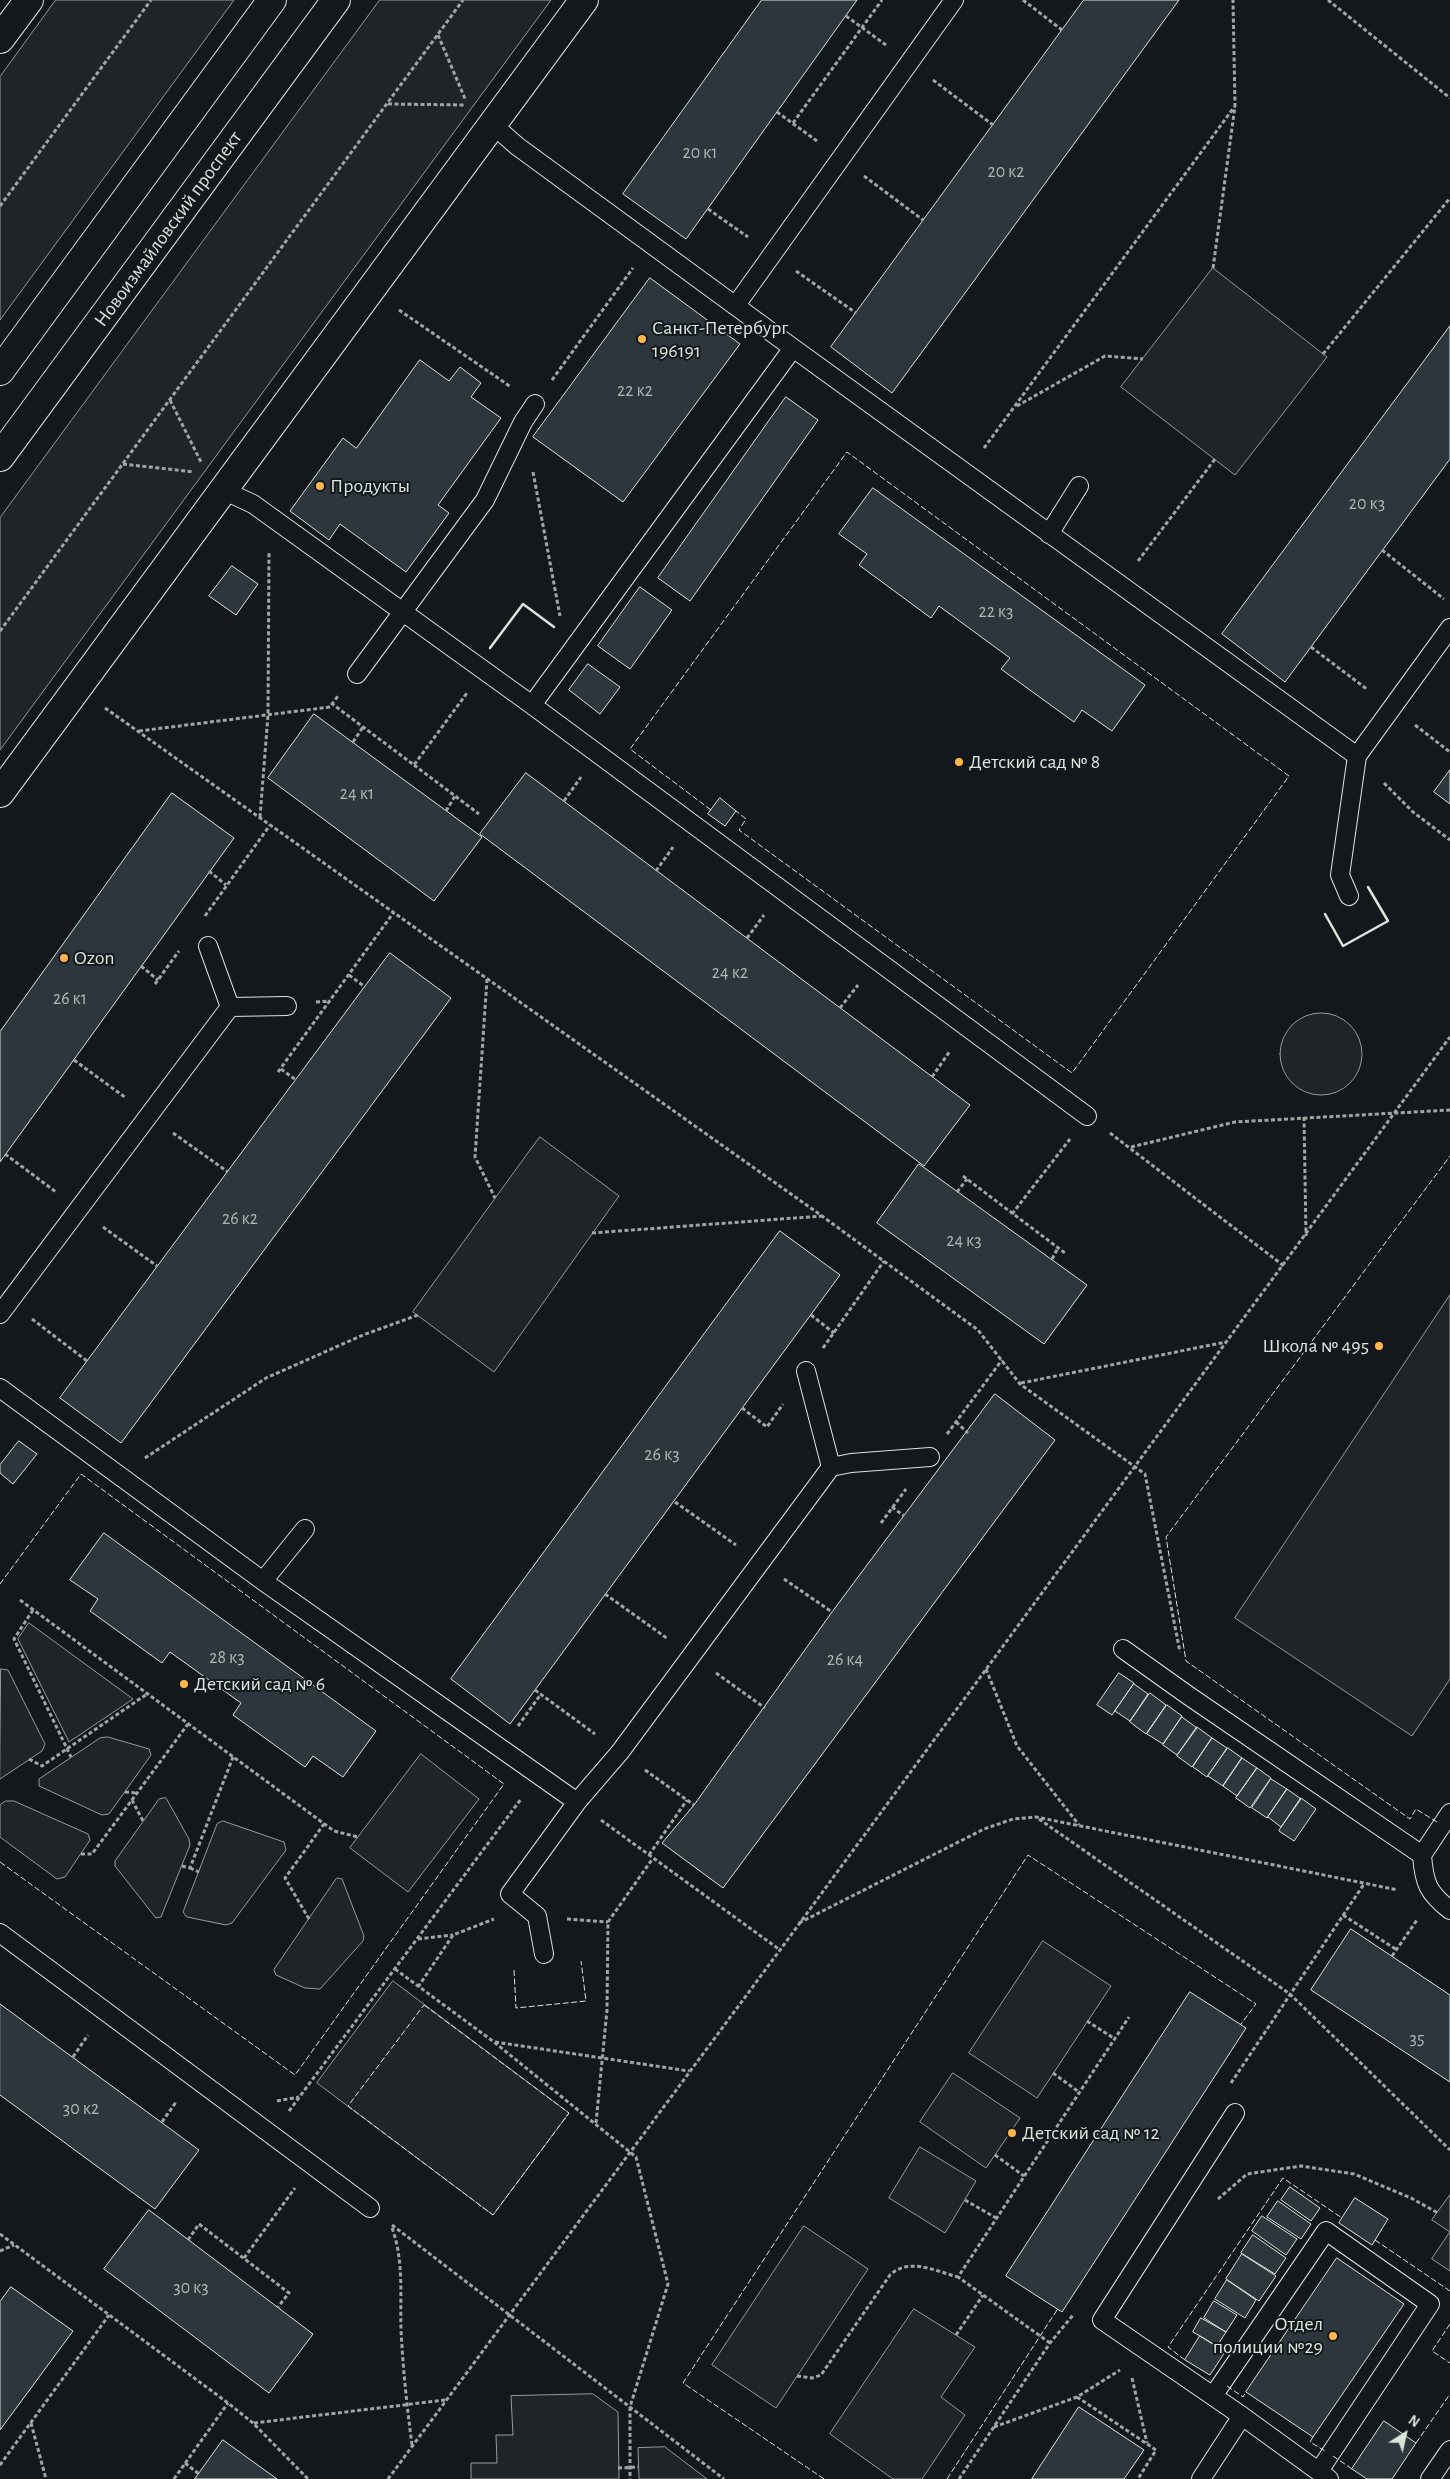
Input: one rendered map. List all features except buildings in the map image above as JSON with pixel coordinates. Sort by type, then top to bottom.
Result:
[{"type":"street","points":[[0,39],[29,0]]},
{"type":"street","points":[[0,370],[272,0]]},
{"type":"street","name":"Новоизмайловский проспект","points":[[0,457],[336,0]]},
{"type":"street","points":[[0,793],[584,0]]},
{"type":"lane","points":[[736,305],[954,0]]},
{"type":"lane","points":[[492,124],[517,146],[793,348],[1357,756]]},
{"type":"lane","points":[[532,705],[793,348]]},
{"type":"lane","points":[[357,674],[404,613],[485,500],[523,422],[535,404]]},
{"type":"lane","points":[[1049,534],[1079,486]]},
{"type":"lane","points":[[223,490],[253,504],[269,518],[532,705],[1087,1116]]},
{"type":"lane","points":[[1349,896],[1340,875],[1357,756],[1450,628]]},
{"type":"lane","points":[[208,946],[230,1007]]},
{"type":"lane","points":[[230,1007],[287,1006]]},
{"type":"lane","points":[[4,1308],[230,1007]]},
{"type":"lane","points":[[806,1371],[831,1467]]},
{"type":"lane","points":[[0,1390],[120,1475],[263,1581],[577,1802]]},
{"type":"lane","points":[[544,1954],[531,1911],[510,1894],[577,1802],[620,1752],[831,1467],[851,1462],[930,1457]]},
{"type":"lane","points":[[263,1581],[305,1529]]},
{"type":"lane","points":[[1123,1648],[1189,1696],[1422,1855]]},
{"type":"lane","points":[[1450,1813],[1422,1855],[1423,1873],[1433,1896],[1450,1910]]},
{"type":"lane","points":[[0,1933],[370,2208]]},
{"type":"lane","points":[[1213,2396],[1326,2231],[1430,2304],[1324,2475],[1102,2320],[1235,2113]]},
{"type":"lane","points":[[1201,2479],[1242,2416]]},
{"type":"lane","points":[[1430,2479],[1450,2450]]},
{"type":"path","points":[[0,206],[151,0]]},
{"type":"path","points":[[0,631],[464,0]]},
{"type":"path","points":[[794,123],[882,0]]},
{"type":"path","points":[[1023,0],[1062,30]]},
{"type":"path","points":[[1213,268],[1235,106],[1233,0]]},
{"type":"path","points":[[1328,0],[1450,98]]},
{"type":"path","points":[[387,104],[467,105],[438,35]]},
{"type":"path","points":[[966,473],[1235,106]]},
{"type":"path","points":[[1323,354],[1450,198]]},
{"type":"path","points":[[399,310],[535,404],[651,243]]},
{"type":"path","points":[[1014,407],[1105,356],[1143,359]]},
{"type":"path","points":[[170,400],[202,466]]},
{"type":"path","points":[[523,422],[568,656]]},
{"type":"path","points":[[1121,585],[1215,459]]},
{"type":"path","points":[[123,464],[197,473]]},
{"type":"path","points":[[260,817],[268,715],[269,518]]},
{"type":"path","points":[[1382,550],[1450,604]]},
{"type":"path","points":[[414,765],[483,670]]},
{"type":"path","points":[[139,732],[330,708],[331,703],[357,674]]},
{"type":"path","points":[[331,703],[479,814]]},
{"type":"path","points":[[104,708],[822,1216],[978,1330],[1020,1384],[1145,1474],[1189,1696]]},
{"type":"path","points":[[353,742],[363,727]]},
{"type":"path","points":[[1357,756],[1413,812],[1450,840]]},
{"type":"path","points":[[446,811],[455,796]]},
{"type":"path","points":[[200,922],[270,825]]},
{"type":"path","points":[[209,871],[226,885]]},
{"type":"path","points":[[296,1080],[280,1070],[394,912]]},
{"type":"path","points":[[155,984],[184,944]]},
{"type":"path","points":[[141,966],[158,980]]},
{"type":"path","points":[[349,975],[365,987]]},
{"type":"path","points":[[487,979],[475,1157],[496,1198]]},
{"type":"path","points":[[388,2479],[1284,1266],[1450,1037]]},
{"type":"path","points":[[1130,1147],[1236,1122],[1395,1111],[1450,1110]]},
{"type":"path","points":[[1012,1214],[1087,1116],[1284,1266]]},
{"type":"path","points":[[1304,1117],[1306,1236]]},
{"type":"path","points":[[963,1176],[1065,1253]]},
{"type":"path","points":[[957,1192],[967,1179]]},
{"type":"path","points":[[592,1233],[822,1216]]},
{"type":"path","points":[[1052,1259],[1058,1248]]},
{"type":"path","points":[[4,1308],[87,1361]]},
{"type":"path","points":[[120,1475],[266,1378],[362,1336],[418,1315]]},
{"type":"path","points":[[811,1315],[834,1333]]},
{"type":"path","points":[[1020,1384],[1226,1342]]},
{"type":"path","points":[[956,1422],[968,1433]]},
{"type":"path","points":[[892,1507],[904,1516]]},
{"type":"path","points":[[20,1600],[324,1824],[334,1831],[358,1837]]},
{"type":"path","points":[[33,1610],[14,1639],[71,1757]]},
{"type":"path","points":[[986,1669],[1017,1746],[1079,1826]]},
{"type":"path","points":[[29,1759],[42,1766],[147,1694]]},
{"type":"path","points":[[502,1749],[541,1694]]},
{"type":"path","points":[[80,1854],[92,1854],[188,1724]]},
{"type":"path","points":[[190,1868],[233,1757]]},
{"type":"path","points":[[272,2135],[539,1775]]},
{"type":"path","points":[[125,1792],[137,1793]]},
{"type":"path","points":[[132,1800],[143,1821]]},
{"type":"path","points":[[649,1854],[687,1800]]},
{"type":"path","points":[[577,1802],[780,1950]]},
{"type":"path","points":[[798,1924],[984,1829],[1013,1819],[1036,1817],[1433,1896],[1392,1956]]},
{"type":"path","points":[[1036,1817],[1290,1994],[1450,2150]]},
{"type":"path","points":[[308,1919],[285,1878],[324,1824]]},
{"type":"path","points":[[596,2124],[607,2010],[608,1922],[653,1858]]},
{"type":"path","points":[[182,1866],[199,1872]]},
{"type":"path","points":[[417,1939],[453,1935],[531,1911],[608,1922]]},
{"type":"path","points":[[1343,1915],[1397,1950]]},
{"type":"path","points":[[418,1987],[453,1935]]},
{"type":"path","points":[[395,1970],[494,2042],[630,2151],[636,2158],[668,2284],[630,2407],[630,2479]]},
{"type":"path","points":[[958,2277],[1129,2017]]},
{"type":"path","points":[[1087,2021],[1115,2039]]},
{"type":"path","points":[[494,2042],[689,2071]]},
{"type":"path","points":[[1053,2073],[1080,2092]]},
{"type":"path","points":[[995,2155],[1024,2176]]},
{"type":"path","points":[[244,2258],[312,2165]]},
{"type":"path","points":[[1190,2183],[1216,2200],[1247,2174],[1301,2166],[1354,2174],[1411,2198],[1438,2213]]},
{"type":"path","points":[[965,2200],[996,2218]]},
{"type":"path","points":[[188,2240],[199,2224],[289,2293],[278,2307]]},
{"type":"path","points":[[412,2445],[406,2405],[399,2245],[391,2224],[724,2479]]},
{"type":"path","points":[[0,2234],[228,2402],[253,2423],[308,2479]]},
{"type":"path","points":[[0,2251],[14,2244]]},
{"type":"path","points":[[797,2376],[812,2378],[821,2375],[890,2275],[897,2268],[910,2264],[958,2277],[1050,2343]]},
{"type":"path","points":[[956,2335],[983,2295]]},
{"type":"path","points":[[0,2464],[109,2314]]},
{"type":"path","points":[[1122,2334],[1147,2444]]},
{"type":"path","points":[[994,2427],[1077,2397],[1129,2364]]},
{"type":"path","points":[[1077,2397],[1156,2450],[1138,2479]]},
{"type":"path","points":[[253,2423],[445,2400]]},
{"type":"path","points":[[174,2479],[228,2402]]},
{"type":"path","points":[[30,2423],[46,2479]]},
{"type":"path","points":[[185,2463],[198,2474]]},
{"type":"path","points":[[618,2468],[638,2467]]},
{"type":"shaded area","points":[[56,0],[234,0],[0,320],[0,77]]},
{"type":"shaded area","points":[[380,0],[551,0],[0,750],[0,518]]},
{"type":"shaded area","points":[[1213,268],[1327,357],[1235,475],[1121,387]]},
{"type":"shaded area","points":[[1321,1013],[1337,1016],[1350,1025],[1359,1038],[1362,1054],[1359,1070],[1350,1083],[1337,1092],[1321,1095],[1305,1092],[1292,1083],[1283,1070],[1280,1054],[1283,1038],[1292,1025],[1305,1016]]},
{"type":"shaded area","points":[[540,1137],[619,1196],[494,1372],[413,1312]]},
{"type":"shaded area","points":[[1450,1295],[1450,1679],[1412,1736],[1235,1618]]},
{"type":"shaded area","points":[[29,1623],[133,1699],[69,1742],[18,1639]]},
{"type":"shaded area","points":[[1,1669],[8,1670],[45,1744],[42,1751],[0,1779]]},
{"type":"shaded area","points":[[108,1737],[149,1749],[151,1755],[109,1814],[102,1815],[39,1786],[39,1779],[100,1738]]},
{"type":"shaded area","points":[[421,1754],[479,1799],[408,1892],[350,1848]]},
{"type":"shaded area","points":[[166,1798],[189,1839],[190,1845],[161,1917],[156,1918],[115,1866],[115,1861],[159,1799]]},
{"type":"shaded area","points":[[6,1801],[14,1801],[88,1834],[90,1840],[65,1877],[57,1879],[0,1837],[0,1805]]},
{"type":"shaded area","points":[[223,1821],[284,1842],[286,1850],[232,1923],[226,1925],[187,1917],[183,1912],[217,1824]]},
{"type":"shaded area","points":[[337,1878],[342,1879],[364,1936],[363,1941],[320,1989],[305,1988],[276,1975],[274,1970]]},
{"type":"shaded area","points":[[1043,1941],[1111,1986],[1037,2098],[969,2053]]},
{"type":"shaded area","points":[[393,1981],[569,2113],[493,2215],[317,2083]]},
{"type":"shaded area","points":[[953,2073],[1020,2118],[986,2168],[920,2122]]},
{"type":"shaded area","points":[[920,2147],[976,2181],[945,2233],[889,2198]]},
{"type":"shaded area","points":[[1450,2195],[1450,2232],[1432,2220]]},
{"type":"shaded area","points":[[804,2226],[868,2269],[776,2408],[712,2365]]},
{"type":"shaded area","points":[[1450,2232],[1450,2271],[1432,2259]]},
{"type":"shaded area","points":[[914,2309],[975,2347],[941,2397],[965,2415],[922,2479],[893,2479],[830,2434]]},
{"type":"shaded area","points":[[593,2394],[618,2412],[619,2479],[471,2479],[471,2463],[497,2463],[496,2435],[513,2435],[511,2396]]},
{"type":"shaded area","points":[[665,2447],[707,2479],[639,2479],[638,2448]]},
{"type":"fence","points":[[711,810],[630,749],[847,452],[1289,776],[1072,1073],[739,830],[746,819],[736,811]]},
{"type":"fence","points":[[1437,1822],[1416,1809],[1410,1819],[1186,1661],[1166,1537],[1450,1156]]},
{"type":"fence","points":[[0,1584],[81,1474],[504,1784],[295,2075],[0,1862]]},
{"type":"fence","points":[[824,2479],[683,2383],[1028,1855],[1256,2004],[1241,2024]]},
{"type":"fence","points":[[514,1970],[516,2008],[586,2001],[581,1961]]},
{"type":"fence","points":[[424,2005],[569,2113],[493,2215],[348,2106],[424,2005]]},
{"type":"fence","points":[[1185,2360],[1168,2347],[1283,2178],[1342,2218]]},
{"type":"fence","points":[[1375,2240],[1450,2291]]},
{"type":"fence","points":[[947,2479],[1057,2310]]},
{"type":"fence","points":[[1450,2324],[1432,2351],[1450,2363]]},
{"type":"fence","points":[[1227,2386],[1243,2397],[1246,2392]]},
{"type":"fence","points":[[1416,2443],[1450,2394]]},
{"type":"fence","points":[[1313,2437],[1310,2442],[1325,2451]]},
{"type":"fence","points":[[1333,2456],[1352,2469]]},
{"type":"wall","points":[[490,648],[523,604],[554,627]]},
{"type":"wall","points":[[1325,914],[1343,946],[1388,921],[1368,887]]},
{"type":"place","name":"Санкт-Петербург 196191","points":[[642,339]]},
{"type":"place","name":"Продукты","points":[[320,486]]},
{"type":"place","name":"Детский сад № 8","points":[[959,762]]},
{"type":"place","name":"Ozon","points":[[64,958]]},
{"type":"place","name":"Школа № 495","points":[[1379,1346]]},
{"type":"place","name":"Детский сад № 6","points":[[184,1684]]},
{"type":"place","name":"Детский сад № 12","points":[[1012,2133]]},
{"type":"place","name":"Отдел полиции №29","points":[[1333,2336]]}]
